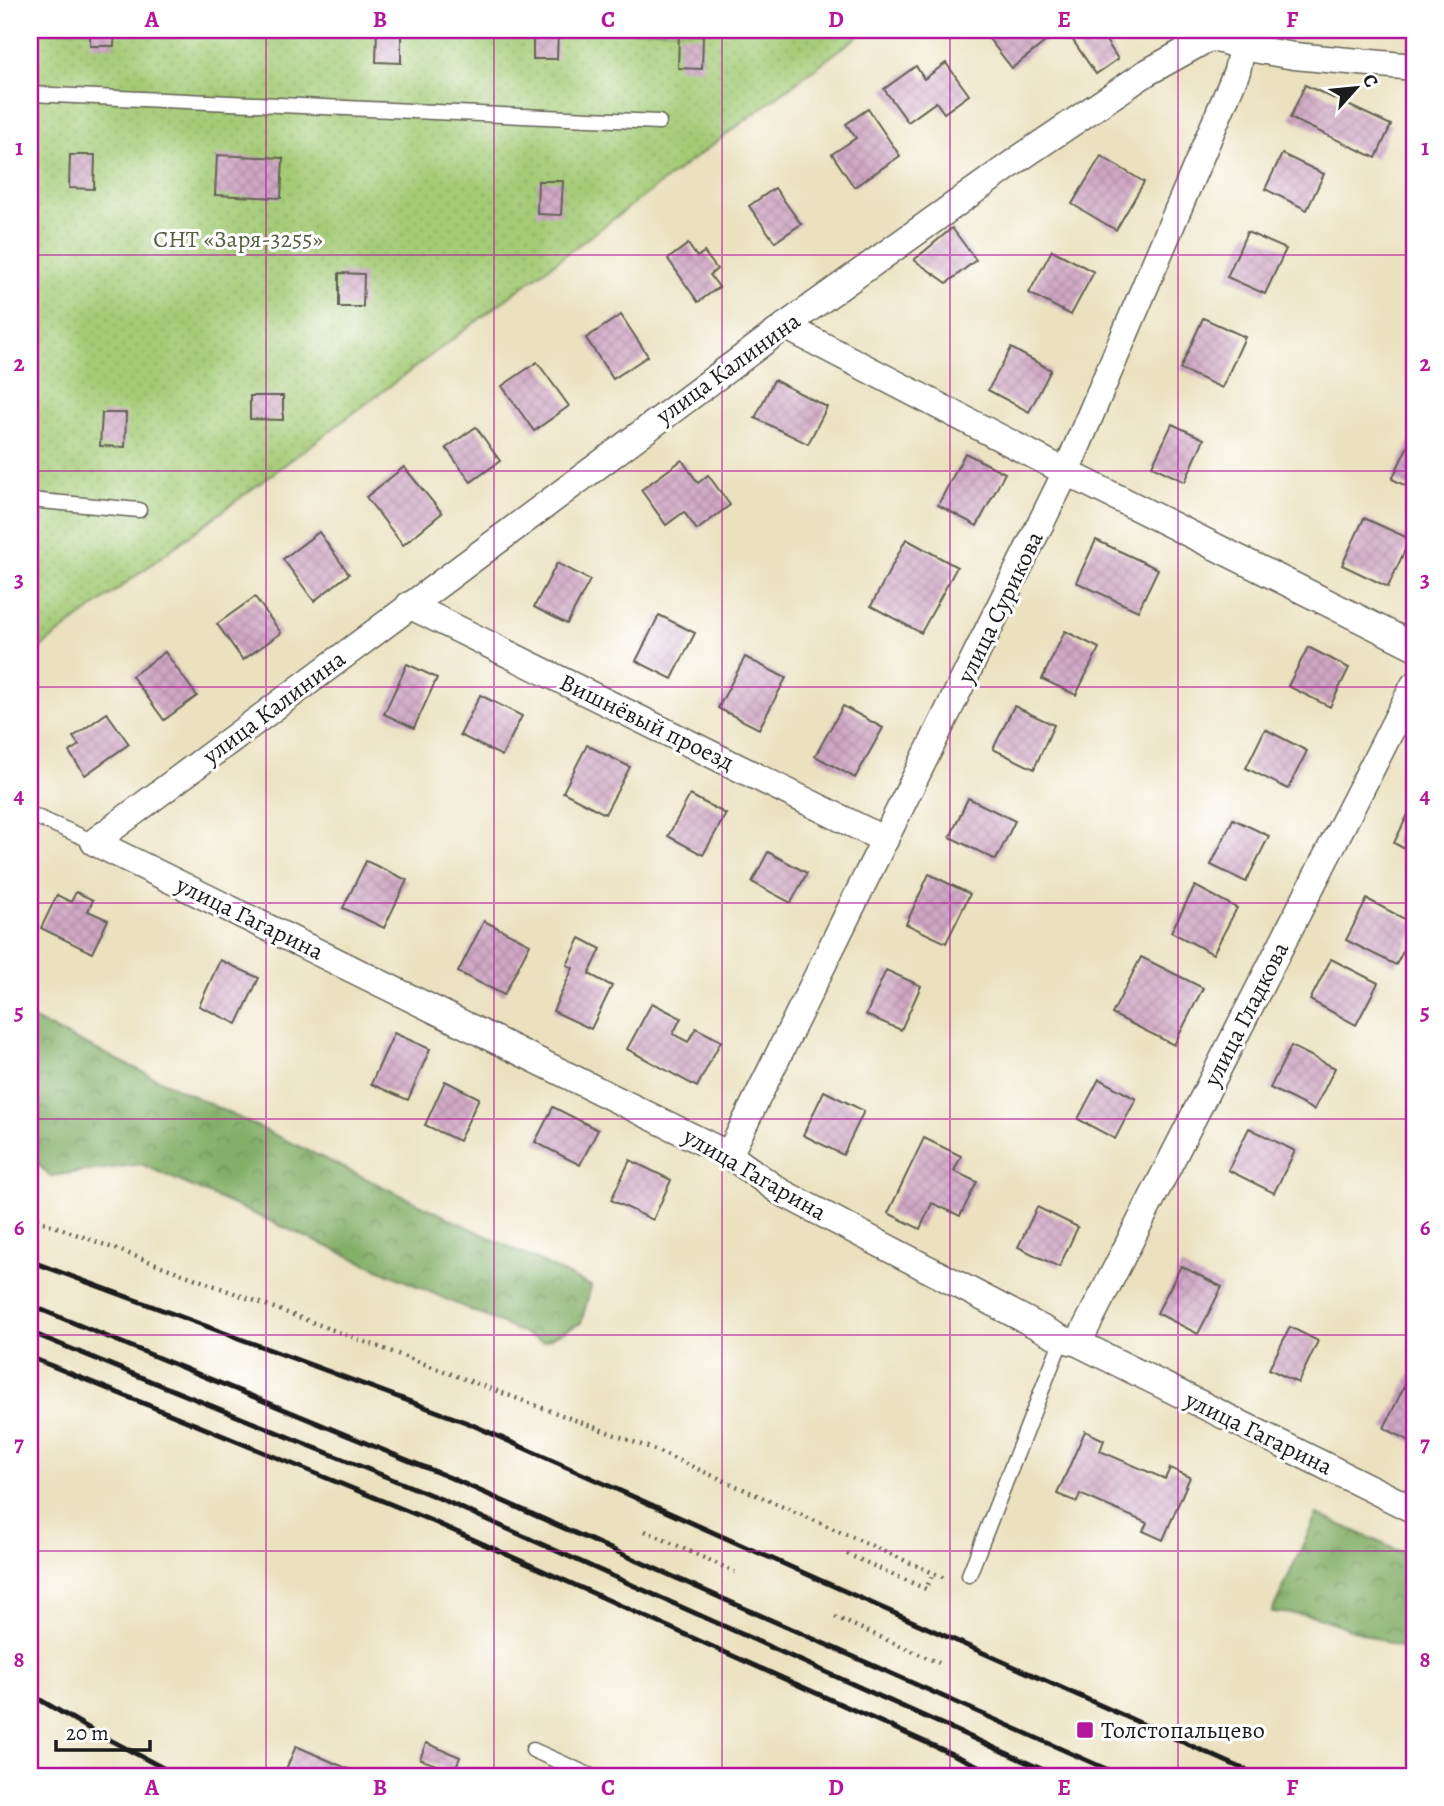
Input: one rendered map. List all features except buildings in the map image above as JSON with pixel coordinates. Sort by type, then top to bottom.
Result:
[{"type":"street","name":"улица Калинина","points":[[94,842],[785,326],[1020,158],[1146,73],[1207,39],[1215,38],[1240,38],[1294,56],[1414,67]]},
{"type":"street","name":"улица Сурикова","points":[[729,1155],[1066,472],[1237,71],[1240,38]]},
{"type":"street","points":[[785,326],[1066,472],[1414,646]]},
{"type":"street","name":"Вишнёвый проезд","points":[[409,605],[885,840]]},
{"type":"street","name":"улица Гладкова","points":[[1070,1341],[1414,685]]},
{"type":"street","name":"улица Гагарина","points":[[94,842],[729,1155],[779,1191],[1070,1341],[1414,1510]]},
{"type":"lane","points":[[30,94],[659,122]]},
{"type":"lane","points":[[30,500],[139,510]]},
{"type":"lane","points":[[30,814],[94,842]]},
{"type":"lane","points":[[969,1575],[1070,1341]]},
{"type":"lane","points":[[533,1750],[591,1776]]},
{"type":"path","points":[[30,1217],[650,1448],[957,1584]]},
{"type":"path","points":[[645,1531],[735,1572]]},
{"type":"path","points":[[848,1554],[926,1589],[933,1573]]},
{"type":"path","points":[[835,1617],[939,1663]]},
{"type":"green space","name":"СНТ «Заря-3255»","points":[[30,30],[866,30],[30,655]]},
{"type":"green space","points":[[30,1018],[591,1286],[581,1323],[543,1342],[141,1164],[50,1176],[30,1156]]},
{"type":"green space","points":[[1317,1514],[1414,1558],[1413,1652],[1315,1616],[1272,1612]]},
{"type":"railway","points":[[30,1261],[468,1423],[1259,1776]]},
{"type":"railway","points":[[30,1305],[451,1478],[1122,1776]]},
{"type":"railway","points":[[30,1332],[441,1499],[1057,1776]]},
{"type":"railway","points":[[30,1357],[432,1521],[1001,1776]]},
{"type":"railway","points":[[30,1694],[178,1776]]},
{"type":"place","name":"Толстопальцево","points":[[1085,1730]]}]
